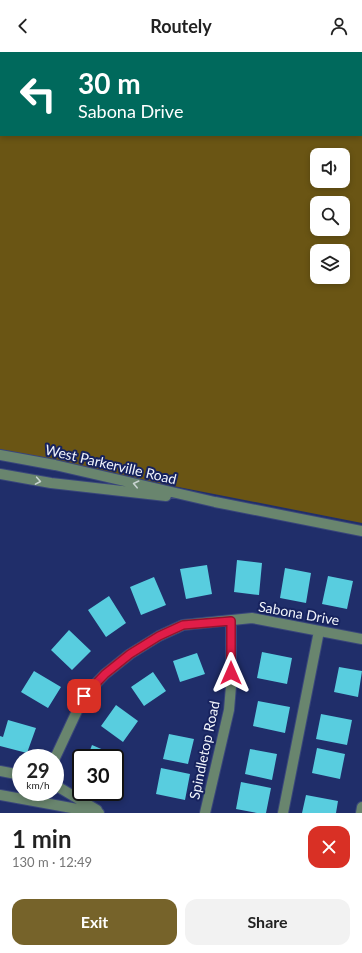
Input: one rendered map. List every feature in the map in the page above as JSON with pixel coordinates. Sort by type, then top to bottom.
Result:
[{"type":"street","name":"West Parkerville Road","points":[[0,455],[55,465],[215,502],[362,531]]},
{"type":"street","name":"West Parkerville Road","points":[[0,474],[51,483],[215,502]]},
{"type":"street","name":"Sabona Drive","points":[[59,749],[84,696],[105,674],[130,654],[159,636],[183,625],[252,618],[362,639]]},
{"type":"street","name":"Spindletop Road","points":[[205,813],[229,710],[231,686],[231,621]]},
{"type":"street","points":[[283,813],[319,631]]},
{"type":"street","points":[[0,771],[12,773]]},
{"type":"street","points":[[64,790],[101,813]]},
{"type":"street","points":[[0,795],[101,813]]},
{"type":"street","points":[[361,813],[362,807]]},
{"type":"shaded area","points":[[0,136],[362,136],[362,523],[0,452]]},
{"type":"building","points":[[237,560],[262,563],[259,595],[234,592]]},
{"type":"building","points":[[207,565],[212,594],[186,599],[180,569]]},
{"type":"building","points":[[285,568],[311,573],[306,603],[280,598]]},
{"type":"building","points":[[328,576],[353,581],[347,609],[322,604]]},
{"type":"building","points":[[154,577],[166,605],[141,615],[130,587]]},
{"type":"building","points":[[109,596],[126,623],[106,637],[88,610]]},
{"type":"building","points":[[69,630],[91,651],[72,670],[51,650]]},
{"type":"building","points":[[262,652],[292,658],[287,684],[257,678]]},
{"type":"building","points":[[197,653],[205,674],[180,682],[173,661]]},
{"type":"building","points":[[339,667],[362,671],[358,697],[334,692]]},
{"type":"building","points":[[34,671],[61,687],[48,708],[21,692]]},
{"type":"building","points":[[153,672],[166,691],[144,706],[131,687]]},
{"type":"building","points":[[258,701],[290,707],[285,733],[253,726]]},
{"type":"building","points":[[116,705],[138,721],[123,742],[101,726]]},
{"type":"building","points":[[321,714],[352,720],[347,745],[316,739]]},
{"type":"building","points":[[8,720],[36,728],[28,749],[12,749],[0,746],[0,736],[3,737]]},
{"type":"building","points":[[169,734],[194,739],[188,764],[163,759]]},
{"type":"building","points":[[92,745],[101,749],[90,749]]},
{"type":"building","points":[[317,748],[345,754],[340,779],[312,773]]},
{"type":"building","points":[[250,749],[277,754],[272,780],[245,774]]},
{"type":"building","points":[[161,768],[190,774],[185,800],[156,794]]},
{"type":"building","points":[[241,782],[271,788],[266,813],[236,809]]},
{"type":"building","points":[[306,795],[338,801],[336,813],[302,813]]},
{"type":"route","points":[[84,696],[105,674],[130,654],[159,636],[183,625],[231,621],[231,673]]}]
